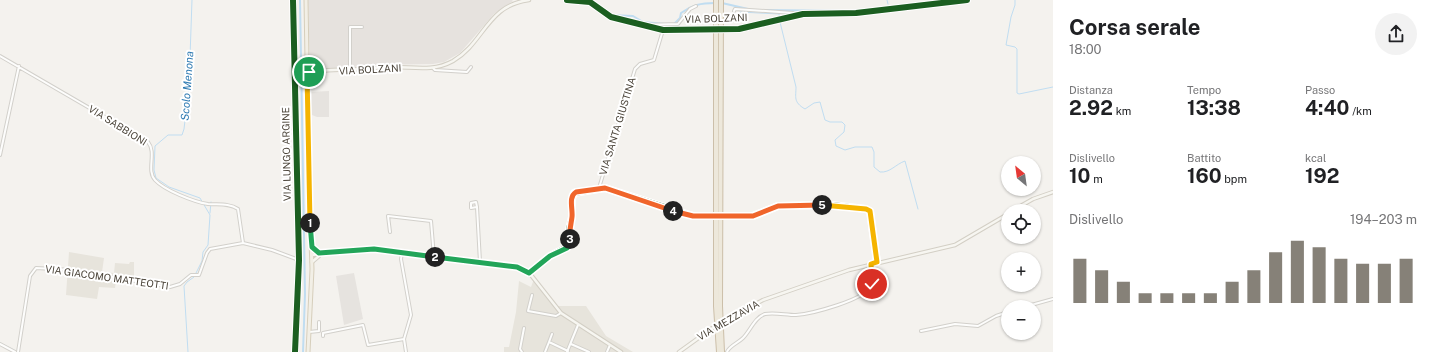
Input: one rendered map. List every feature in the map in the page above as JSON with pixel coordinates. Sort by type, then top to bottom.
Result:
[{"type":"highway","points":[[716,0],[716,306],[718,352]]},
{"type":"highway","points":[[721,0],[720,306],[722,352]]},
{"type":"main road","points":[[306,0],[312,247],[308,352]]},
{"type":"street","name":"VIA LUNGO ARGINE","points":[[293,0],[299,260],[295,352]]},
{"type":"street","name":"VIA BOLZANI","points":[[307,73],[390,67],[433,68],[446,64],[464,52],[493,17],[502,10],[519,2],[529,0]]},
{"type":"street","name":"VIA BOLZANI","points":[[567,0],[590,2],[611,17],[663,30],[746,29],[797,16],[856,13],[967,0]]},
{"type":"street","name":"VIA BOLZANI","points":[[643,26],[650,24],[667,26],[678,24],[690,9],[696,6]]},
{"type":"street","name":"VIA BOLZANI","points":[[734,10],[735,8],[794,13],[797,16]]},
{"type":"street","points":[[350,70],[350,26],[362,27]]},
{"type":"street","name":"VIA SANTA GIUSTINA","points":[[599,188],[635,70],[640,64],[654,60],[663,30]]},
{"type":"street","name":"VIA SABBIONI","points":[[0,56],[144,139],[152,148],[152,174],[156,181],[173,192],[201,202],[209,204],[224,204],[238,209],[243,243]]},
{"type":"street","points":[[0,155],[18,66]]},
{"type":"street","name":"VIA BOLZANI","points":[[433,68],[435,70],[467,72],[471,67]]},
{"type":"street","points":[[530,274],[550,256],[569,246],[568,229],[572,217],[573,194],[599,188],[610,189],[686,215],[753,216],[778,206],[832,206],[866,209],[870,211],[877,262]]},
{"type":"street","points":[[1024,204],[1033,199],[1053,192]]},
{"type":"street","points":[[477,207],[480,263]]},
{"type":"street","points":[[390,232],[388,216],[431,221],[434,257]]},
{"type":"street","name":"VIA MEZZAVIA","points":[[679,352],[711,329],[752,305],[877,262],[955,245],[1001,218]]},
{"type":"street","points":[[243,243],[272,250],[299,260]]},
{"type":"street","name":"VIA GIACOMO MATTEOTTI","points":[[16,352],[30,276],[36,268],[72,270],[134,280],[163,287],[177,286],[199,274],[210,249],[243,243]]},
{"type":"street","points":[[312,247],[320,254]]},
{"type":"street","points":[[312,255],[365,248],[517,267],[530,274],[561,313],[622,352]]},
{"type":"street","points":[[402,253],[401,259],[412,315],[404,339],[406,352]]},
{"type":"street","points":[[312,262],[320,254]]},
{"type":"street","points":[[727,352],[729,348],[742,339],[763,315],[798,314],[843,304],[867,290],[872,284],[871,264]]},
{"type":"street","points":[[532,295],[528,311],[554,316],[561,313]]},
{"type":"street","points":[[1041,302],[1053,299]]},
{"type":"street","points":[[921,331],[958,324],[978,326],[1001,314]]},
{"type":"street","points":[[308,332],[319,331],[319,322]]},
{"type":"street","points":[[323,336],[323,333],[363,325],[368,345],[404,339]]},
{"type":"street","points":[[549,342],[567,351],[578,325]]},
{"type":"street","points":[[522,352],[520,349],[524,328]]},
{"type":"street","points":[[545,352],[552,334]]},
{"type":"street","points":[[0,344],[16,352]]},
{"type":"street","points":[[571,344],[589,352]]},
{"type":"street","points":[[607,352],[610,345]]},
{"type":"shaded area","points":[[308,0],[513,1],[494,14],[460,53],[444,62],[433,64],[366,65],[364,68],[318,71],[310,68]]},
{"type":"shaded area","points":[[329,91],[329,117],[317,117],[312,115],[310,92]]},
{"type":"shaded area","points":[[69,252],[104,258],[102,272],[114,273],[115,263],[129,264],[130,262],[134,262],[134,281],[125,283],[125,280],[116,279],[115,288],[99,287],[97,299],[66,295]]},
{"type":"shaded area","points":[[354,273],[363,319],[344,325],[336,276]]},
{"type":"shaded area","points":[[534,279],[554,306],[586,306],[606,336],[633,352],[504,352],[504,347],[509,347],[516,312],[519,281],[531,287]]},
{"type":"waterway","name":"Scolo Menona","points":[[188,352],[184,286],[194,277],[202,261],[203,252],[208,245],[210,215],[200,198],[169,187],[156,178],[154,170],[155,146],[168,135],[182,135],[184,129],[189,86],[192,0]]},
{"type":"waterway","points":[[300,0],[305,294],[303,352]]},
{"type":"waterway","points":[[887,0],[888,4]]},
{"type":"waterway","points":[[758,10],[852,11],[947,0]]},
{"type":"waterway","points":[[1015,0],[1006,45],[1017,49],[1017,93],[1019,94],[1053,87]]},
{"type":"waterway","points":[[674,24],[680,18],[681,13],[689,8],[701,4],[715,3]]},
{"type":"waterway","points":[[722,3],[748,9]]},
{"type":"waterway","points":[[740,12],[779,14],[780,18]]},
{"type":"waterway","points":[[610,15],[633,16],[643,22],[665,24]]},
{"type":"waterway","points":[[780,22],[796,87],[797,102],[805,109],[814,103],[820,102],[825,120],[830,122],[842,122],[845,125],[844,132],[835,140],[836,146],[845,150],[855,147],[872,147],[874,152],[874,167],[880,172],[890,170],[905,161],[918,209]]},
{"type":"waterway","points":[[210,213],[211,202]]},
{"type":"waterway","points":[[0,343],[14,350]]},
{"type":"cycle path","points":[[293,0],[299,260],[295,352]]},
{"type":"cycle path","points":[[567,0],[590,2],[611,17],[663,30],[739,29],[803,14],[856,13],[967,0]]},
{"type":"cycle path","points":[[529,273],[550,256],[569,246],[569,229],[572,217],[572,199],[574,193],[605,188],[693,216],[753,216],[778,206],[832,205],[866,209],[870,211],[877,262]]},
{"type":"route","points":[[309,72],[307,73],[310,213],[312,247],[316,252],[322,254],[365,248],[517,267],[529,273],[550,256],[565,250],[569,246],[568,229],[572,220],[573,194],[605,188],[693,216],[753,216],[759,215],[778,206],[832,206],[866,209],[870,211],[877,262],[871,264],[870,272],[872,284]]}]
